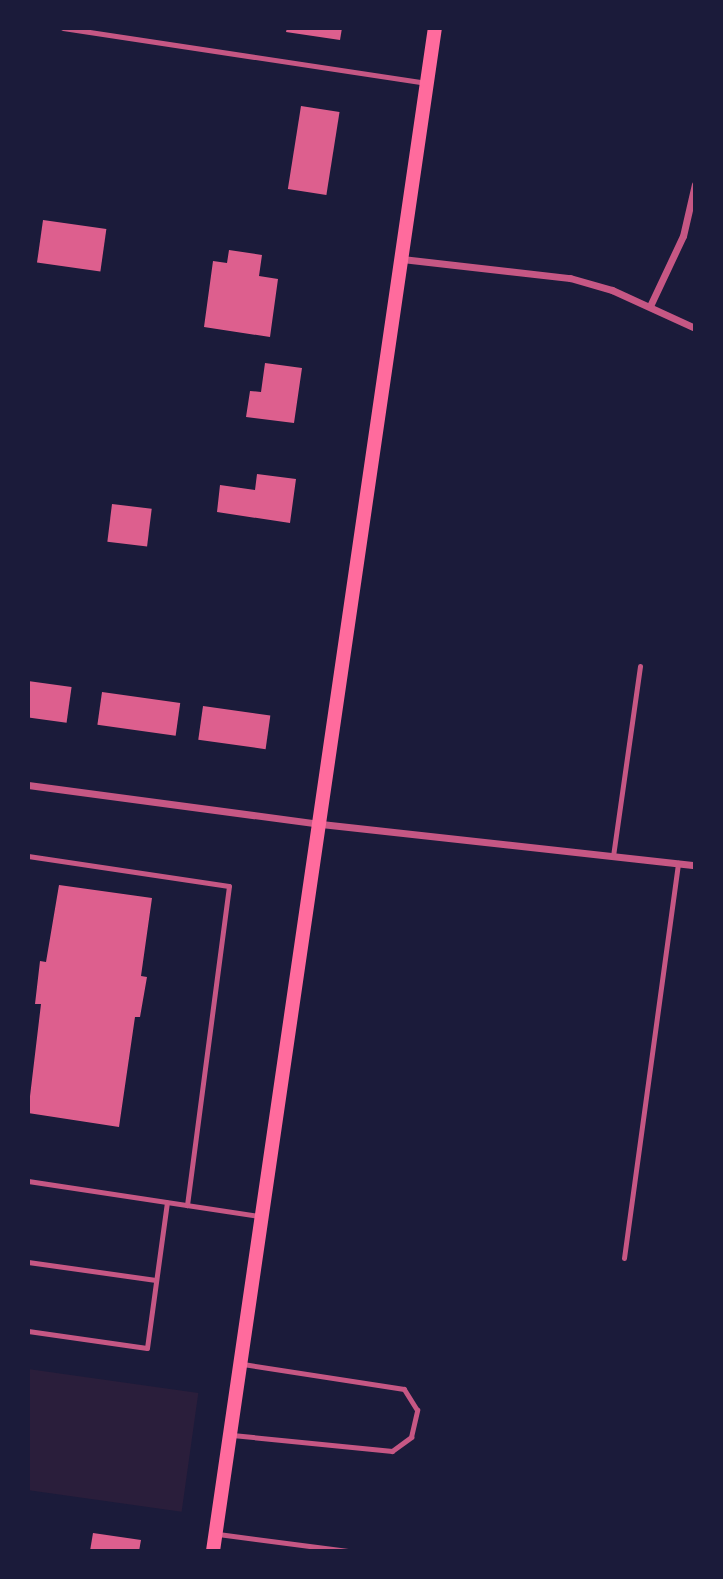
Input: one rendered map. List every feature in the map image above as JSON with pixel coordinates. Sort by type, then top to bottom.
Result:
[{"type":"main road","points":[[213,1551],[435,28]]},
{"type":"street","points":[[650,306],[683,236],[695,184]]},
{"type":"street","points":[[401,259],[570,278],[650,306],[695,328]]},
{"type":"street","points":[[28,785],[321,824],[695,865]]},
{"type":"lane","points":[[63,28],[427,83]]},
{"type":"lane","points":[[612,856],[640,666]]},
{"type":"lane","points":[[28,856],[229,886],[187,1205]]},
{"type":"lane","points":[[624,1258],[678,863]]},
{"type":"lane","points":[[28,1181],[260,1216]]},
{"type":"lane","points":[[28,1331],[146,1348],[167,1202]]},
{"type":"lane","points":[[28,1262],[156,1280]]},
{"type":"lane","points":[[229,1434],[393,1451],[411,1437],[417,1410],[404,1389],[239,1363]]},
{"type":"lane","points":[[215,1533],[348,1551]]},
{"type":"shaded area","points":[[28,1369],[198,1393],[182,1512],[28,1490]]},
{"type":"building","points":[[287,28],[342,28],[340,40],[286,32]]},
{"type":"building","points":[[301,106],[340,112],[326,195],[288,189]]},
{"type":"building","points":[[43,220],[106,229],[100,271],[37,263]]},
{"type":"building","points":[[229,250],[262,255],[259,276],[278,279],[270,337],[204,327],[213,261],[227,263]]},
{"type":"building","points":[[265,363],[302,368],[294,423],[246,417],[250,391],[261,392]]},
{"type":"building","points":[[257,474],[296,479],[290,523],[217,512],[220,485],[255,490]]},
{"type":"building","points":[[112,504],[152,509],[147,547],[107,542]]},
{"type":"building","points":[[28,681],[72,687],[67,723],[28,717]]},
{"type":"building","points":[[102,692],[180,703],[176,736],[97,725]]},
{"type":"building","points":[[203,706],[270,715],[266,749],[198,740]]},
{"type":"building","points":[[59,885],[152,898],[141,976],[147,977],[140,1017],[135,1017],[119,1127],[28,1113],[41,1004],[35,1004],[40,961],[46,962]]},
{"type":"building","points":[[93,1533],[141,1540],[139,1551],[90,1551]]}]
